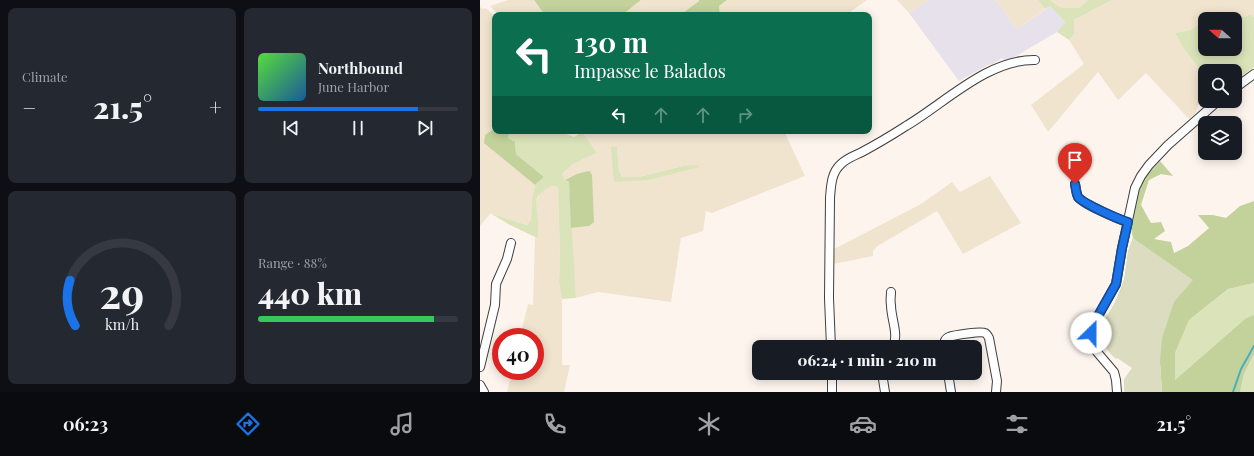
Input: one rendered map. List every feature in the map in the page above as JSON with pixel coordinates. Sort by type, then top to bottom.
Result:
[{"type":"street","points":[[831,340],[829,298],[830,198],[831,182],[834,173],[840,165],[848,159],[919,118],[966,84],[997,68],[1026,60],[1035,60]]},
{"type":"street","points":[[1242,83],[1254,74]]},
{"type":"street","points":[[1117,392],[1114,372],[1097,352],[1091,342],[1091,333],[1094,323],[1116,284],[1122,248],[1136,188],[1141,176],[1149,164],[1210,108]]},
{"type":"street","points":[[1075,184],[1077,195],[1082,201],[1128,222]]},
{"type":"street","points":[[480,367],[495,305],[496,284],[507,259],[511,243]]},
{"type":"street","points":[[891,292],[895,340]]},
{"type":"street","points":[[945,340],[948,337],[978,332],[983,332],[986,334],[989,338],[997,381],[996,392]]},
{"type":"street","points":[[832,380],[832,392]]},
{"type":"street","points":[[883,380],[885,392]]},
{"type":"street","points":[[949,380],[951,392]]},
{"type":"street","points":[[480,385],[484,392]]},
{"type":"shaded area","points":[[508,0],[534,0],[543,12],[496,12],[490,6]]},
{"type":"shaded area","points":[[641,0],[699,0],[684,12],[626,12]]},
{"type":"shaded area","points":[[727,0],[867,0],[850,12],[720,12],[719,6]]},
{"type":"shaded area","points":[[897,0],[928,0],[909,13]]},
{"type":"shaded area","points":[[928,0],[996,0],[1017,29],[1050,6],[1065,22],[1057,32],[1006,62],[1002,58],[959,81],[909,13]]},
{"type":"shaded area","points":[[996,0],[1038,0],[1045,9],[1017,29]]},
{"type":"shaded area","points":[[1050,0],[1088,0],[1079,8],[1062,8]]},
{"type":"shaded area","points":[[1112,0],[1254,0],[1254,17],[1250,14],[1242,18],[1242,12],[1198,12],[1198,25],[1190,30],[1175,33],[1184,49],[1198,67],[1198,106],[1195,114],[1189,119],[1146,73],[1118,100],[1098,72],[1048,132],[1031,105],[1084,64],[1069,40],[1074,34],[1074,20]]},
{"type":"shaded area","points":[[480,7],[483,9],[486,8],[492,14],[492,130],[485,135],[495,152],[535,185],[532,198],[531,220],[527,225],[491,213],[480,226]]},
{"type":"shaded area","points":[[582,134],[785,134],[805,176],[712,213],[706,211],[703,231],[681,238],[671,302],[598,292],[576,298],[571,228],[589,226],[571,176],[565,180],[562,174],[573,164],[597,153]],"holes":[[[617,146],[619,171],[622,177],[639,177],[683,166],[699,166],[679,171],[614,182]]]},
{"type":"shaded area","points":[[990,176],[1021,223],[963,254],[937,211],[876,247],[873,251],[873,256],[834,264],[834,249],[921,204],[952,182],[960,192]]},
{"type":"shaded area","points":[[551,186],[558,187],[560,258],[559,282],[562,299],[562,365],[570,365],[564,392],[507,392],[510,380],[544,380],[544,328],[522,328],[528,304],[533,305],[535,237],[538,236],[538,220],[535,203],[541,192]]},
{"type":"green space","points":[[534,0],[641,0],[626,12],[542,11]]},
{"type":"green space","points":[[727,0],[719,6],[720,12],[684,12],[699,1]]},
{"type":"green space","points":[[1038,0],[1050,0],[1062,8],[1079,8],[1088,0],[1112,0],[1074,20],[1074,34],[1069,40],[1057,32],[1065,22],[1050,6],[1045,9]]},
{"type":"green space","points":[[1250,14],[1254,17],[1254,67],[1242,76],[1242,64],[1198,64],[1198,67],[1184,49],[1175,33],[1190,30],[1198,25],[1198,56],[1242,56],[1242,18]]},
{"type":"green space","points":[[492,130],[492,134],[509,134],[508,138],[515,142],[516,154],[544,177],[535,185],[484,143],[485,135]]},
{"type":"green space","points":[[509,134],[566,134],[574,137],[579,134],[583,134],[597,153],[573,164],[562,174],[565,180],[569,182],[576,298],[562,299],[559,282],[560,257],[558,187],[551,186],[537,197],[538,237],[510,225],[490,213],[527,225],[531,220],[532,198],[535,185],[544,177],[516,154],[515,142],[508,138]]},
{"type":"green space","points":[[617,146],[619,171],[622,177],[639,177],[683,166],[697,165],[699,167],[648,180],[614,182],[611,147]]},
{"type":"green space","points":[[1160,161],[1173,176],[1161,174],[1149,180],[1141,205],[1151,223],[1161,222],[1165,231],[1154,239],[1171,242],[1174,253],[1188,246],[1209,228],[1198,215],[1213,215],[1226,218],[1240,206],[1254,201],[1254,283],[1228,289],[1189,320],[1175,353],[1175,380],[1246,318],[1254,315],[1254,354],[1244,374],[1240,392],[1162,392],[1160,363],[1104,344],[1102,331],[1105,319],[1114,305],[1125,276],[1128,252],[1133,238],[1131,228],[1136,199],[1144,178]]},
{"type":"green space","points":[[590,171],[592,175],[594,222],[589,226],[571,228],[569,182],[565,180],[577,174]]},
{"type":"green space","points":[[1133,238],[1193,280],[1174,302],[1162,338],[1160,363],[1162,392],[1124,392],[1124,379],[1132,368],[1117,358],[1116,359],[1107,349],[1103,340],[1102,331],[1123,284],[1129,247]]},
{"type":"green space","points":[[1254,283],[1254,315],[1246,318],[1175,380],[1175,353],[1189,320],[1228,289]]},
{"type":"green space","points":[[1254,354],[1254,392],[1240,392],[1244,374]]},
{"type":"waterway","points":[[1233,392],[1241,369],[1254,346]]},
{"type":"route","points":[[1075,184],[1077,195],[1082,201],[1128,222],[1116,284],[1112,294],[1094,323],[1091,333]]}]
